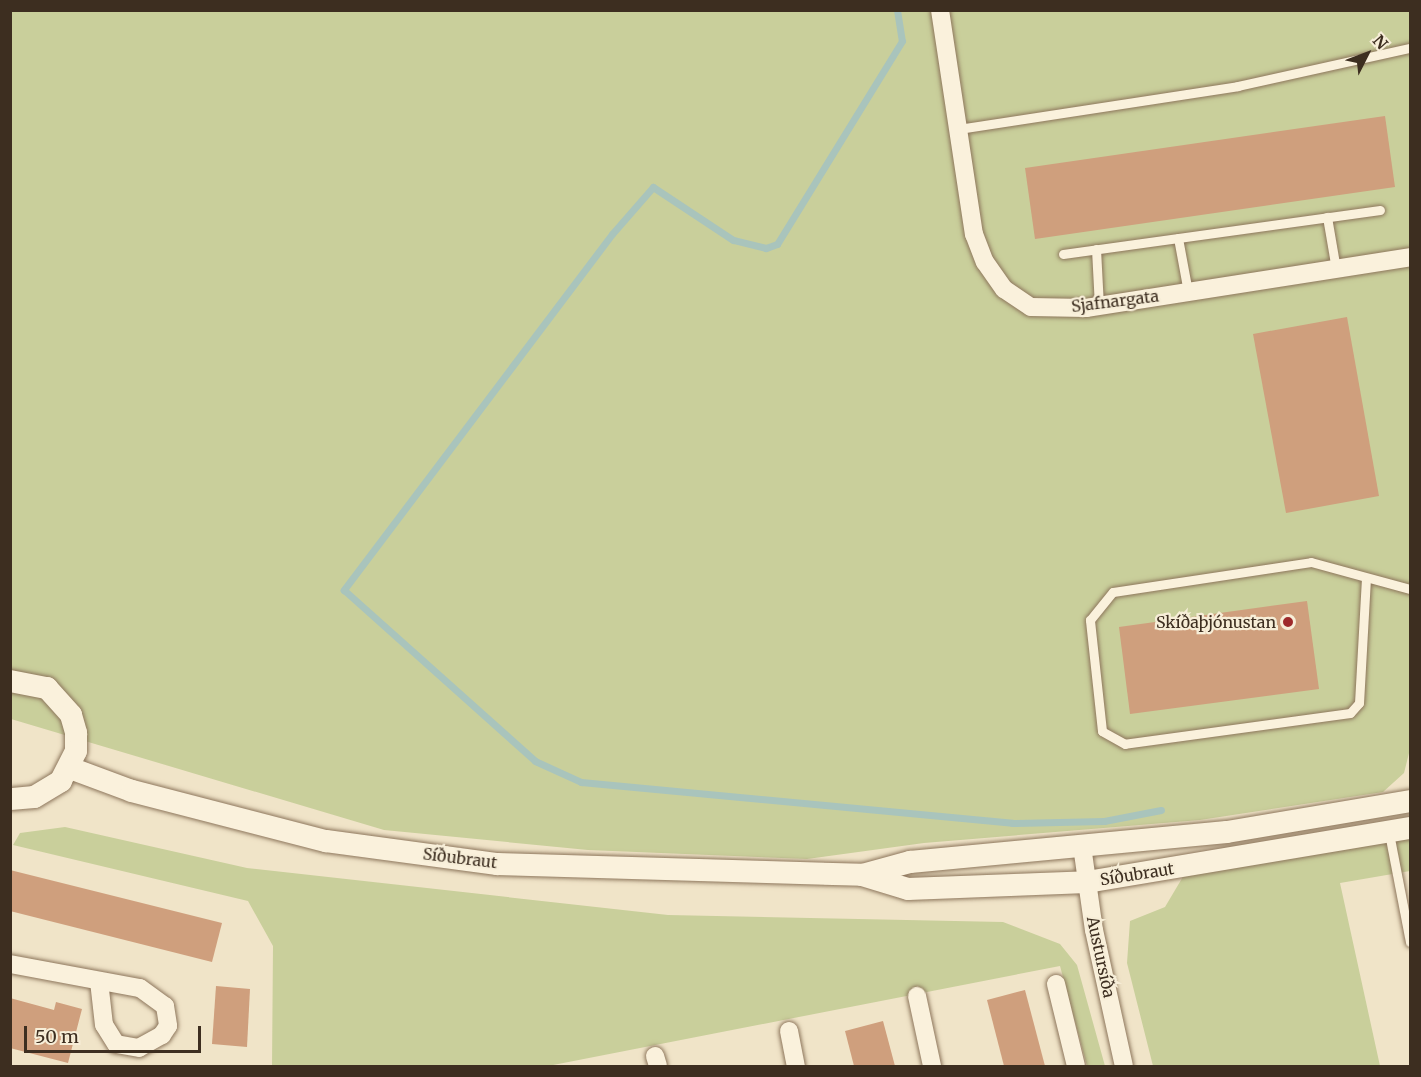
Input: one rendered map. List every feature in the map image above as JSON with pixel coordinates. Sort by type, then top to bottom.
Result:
[{"type":"street","name":"Sjafnargata","points":[[940,10],[974,234],[985,262],[1004,289],[1031,307],[1099,306],[1410,257]]},
{"type":"street","points":[[10,681],[47,688],[72,715],[76,742],[69,768],[48,791],[10,799]]},
{"type":"street","name":"Síðubraut","points":[[69,768],[132,791],[360,845],[497,864],[862,875],[908,890],[1087,882],[1400,830]]},
{"type":"street","name":"Síðubraut","points":[[862,875],[910,862],[1227,832],[1410,801]]},
{"type":"street","name":"Austursíða","points":[[1082,846],[1087,882],[1124,1066]]},
{"type":"street","points":[[10,964],[99,981]]},
{"type":"street","points":[[1056,984],[1076,1066]]},
{"type":"street","points":[[917,996],[932,1066]]},
{"type":"street","points":[[789,1031],[796,1066]]},
{"type":"lane","points":[[958,129],[1238,86],[1410,48]]},
{"type":"lane","points":[[1063,254],[1380,210]]},
{"type":"lane","points":[[1327,217],[1336,269]]},
{"type":"lane","points":[[1178,238],[1188,292]]},
{"type":"lane","points":[[1096,249],[1099,306]]},
{"type":"lane","points":[[1366,578],[1359,703],[1350,713],[1125,744],[1102,730],[1090,620],[1113,592],[1311,562],[1410,589]]},
{"type":"lane","points":[[1400,830],[1410,942]]},
{"type":"green space","points":[[11,11],[1410,11],[1410,749],[1404,773],[1383,792],[1200,820],[924,843],[807,859],[588,850],[384,830],[11,719]]},
{"type":"green space","points":[[65,827],[247,868],[668,915],[1003,922],[1060,944],[1077,965],[1105,1066],[1087,1066],[1060,966],[548,1066],[272,1066],[273,946],[248,901],[13,845],[20,833]]},
{"type":"green space","points":[[1410,834],[1410,871],[1340,883],[1380,1066],[1153,1066],[1127,963],[1130,921],[1165,907],[1184,875]]},
{"type":"building","points":[[1385,116],[1395,187],[1035,239],[1025,168]]},
{"type":"building","points":[[1347,317],[1379,496],[1286,513],[1253,334]]},
{"type":"building","points":[[1307,601],[1319,689],[1130,714],[1119,627]]},
{"type":"building","points":[[10,870],[222,923],[212,962],[10,911]]},
{"type":"building","points":[[216,986],[250,989],[247,1047],[212,1044]]},
{"type":"building","points":[[1025,990],[1045,1066],[1004,1066],[987,1000]]},
{"type":"building","points":[[10,998],[54,1010],[56,1002],[82,1009],[68,1063],[10,1048]]},
{"type":"building","points":[[883,1021],[895,1066],[854,1066],[845,1031]]},
{"type":"waterway","points":[[897,10],[902,41],[777,244],[766,248],[733,240],[653,187],[612,234],[344,590],[535,761],[581,782],[1012,823],[1104,821],[1161,810]]},
{"type":"place","name":"Skíðaþjónustan","points":[[1288,622]]}]
